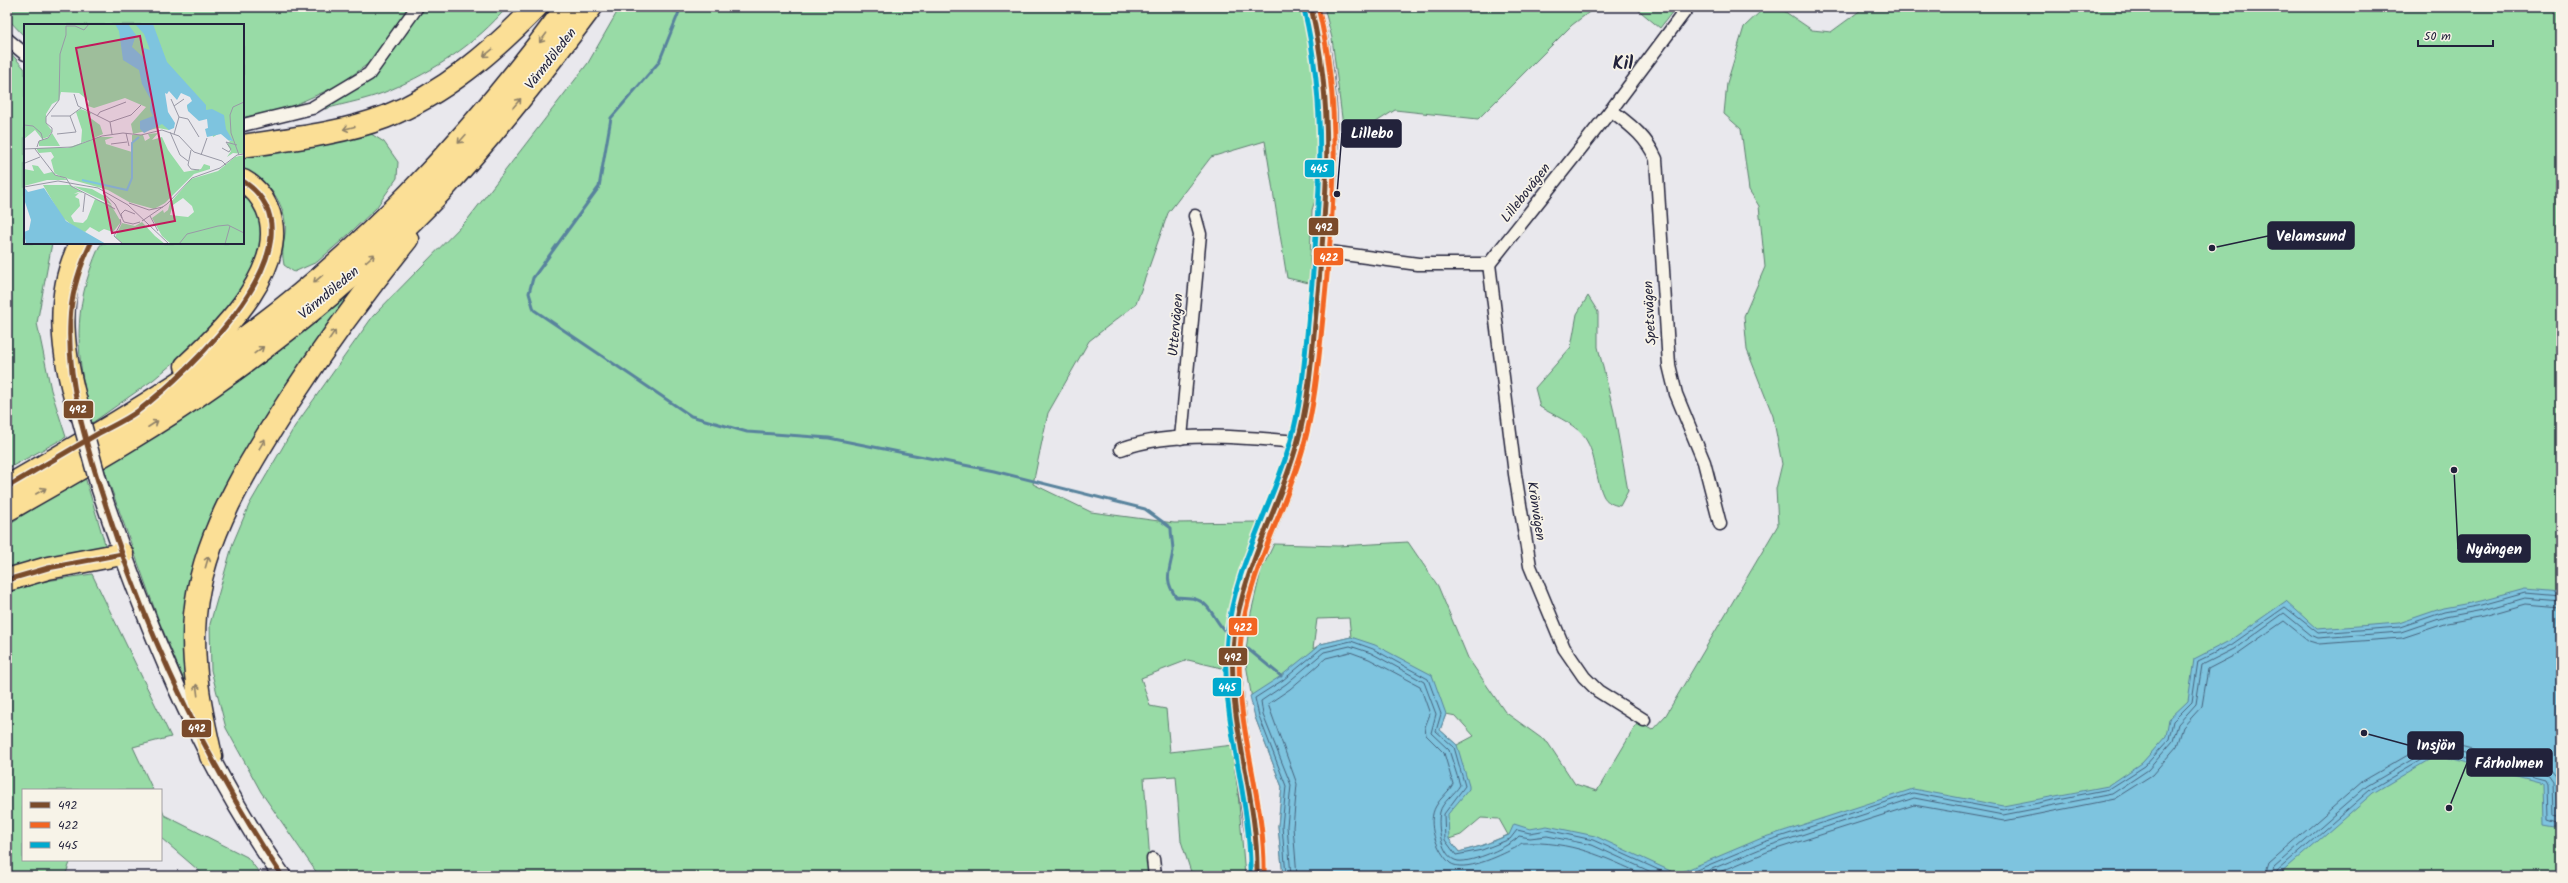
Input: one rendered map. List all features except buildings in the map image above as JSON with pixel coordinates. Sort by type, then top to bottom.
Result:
[{"type":"highway","points":[[244,146],[303,138],[352,127],[386,116],[458,76],[504,40],[536,7]]},
{"type":"highway","name":"Värmdöleden","points":[[7,487],[136,412],[227,351],[299,295],[355,247],[462,139],[514,78],[567,7]]},
{"type":"highway","name":"Värmdöleden","points":[[7,510],[125,442],[214,384],[271,341],[333,291],[442,190],[492,133],[548,65],[591,7]]},
{"type":"highway","points":[[211,756],[197,694],[193,642],[200,584],[222,519],[240,481],[266,437],[334,332],[492,133]]},
{"type":"highway","points":[[136,412],[201,352],[229,323],[264,269],[270,250],[272,232],[269,214],[262,198],[244,182]]},
{"type":"highway","points":[[79,412],[67,370],[64,300],[69,274],[81,244]]},
{"type":"highway","points":[[79,412],[70,335],[72,303],[77,276],[91,244]]},
{"type":"highway","points":[[7,580],[48,568],[122,554]]},
{"type":"main road","points":[[1257,876],[1256,845],[1233,670],[1234,640],[1248,575],[1290,468],[1298,442],[1310,378],[1322,251],[1329,126],[1325,73],[1311,7]]},
{"type":"main road","points":[[79,412],[99,485],[122,554],[181,698],[244,815],[282,876]]},
{"type":"street","points":[[244,125],[312,108],[370,74],[418,7]]},
{"type":"street","name":"Lillebovägen","points":[[1490,264],[1611,110],[1688,7]]},
{"type":"street","points":[[7,39],[24,53]]},
{"type":"street","name":"Spetsvägen","points":[[1611,110],[1638,131],[1650,144],[1656,159],[1668,365],[1676,394],[1704,462],[1720,524]]},
{"type":"street","name":"Uttervägen","points":[[1181,438],[1200,234],[1194,216]]},
{"type":"street","points":[[1322,251],[1418,264],[1490,264]]},
{"type":"street","name":"Krönvägen","points":[[1490,264],[1515,474],[1530,566],[1564,648],[1584,677],[1598,691],[1644,720]]},
{"type":"street","points":[[1121,449],[1140,442],[1181,438],[1244,437],[1298,442]]},
{"type":"street","points":[[1154,859],[1155,876]]},
{"type":"green space","points":[[11,7],[409,7],[376,58],[339,85],[290,107],[244,118],[244,24],[24,24],[24,36],[7,18]]},
{"type":"green space","points":[[423,7],[507,7],[482,33],[468,44],[438,65],[406,83],[382,93],[325,109],[342,95],[374,76]]},
{"type":"green space","points":[[620,7],[1301,7],[1317,80],[1321,127],[1316,197],[1312,210],[1309,283],[1287,278],[1265,141],[1211,157],[1168,213],[1136,304],[1089,341],[1048,413],[1033,484],[1091,512],[1174,523],[1258,522],[1232,605],[1226,669],[1188,660],[1141,678],[1150,706],[1166,709],[1170,752],[1234,745],[1245,876],[1207,876],[1191,872],[1181,841],[1176,776],[1144,778],[1151,876],[319,876],[261,792],[226,728],[211,670],[210,624],[233,543],[249,505],[295,426],[373,316],[468,219],[588,63]]},
{"type":"green space","points":[[1324,7],[1596,7],[1572,25],[1478,119],[1395,110],[1345,142],[1332,38]]},
{"type":"green space","points":[[1635,7],[1676,7],[1660,28]]},
{"type":"green space","points":[[1865,7],[2561,7],[2561,876],[1283,876],[1278,826],[1282,787],[1255,717],[1245,658],[1251,613],[1261,571],[1274,544],[1338,546],[1408,542],[1438,586],[1468,658],[1505,712],[1548,743],[1575,784],[1597,791],[1638,722],[1652,730],[1666,715],[1778,525],[1776,489],[1782,464],[1773,416],[1747,350],[1744,316],[1765,267],[1759,206],[1749,190],[1741,129],[1724,114],[1727,83],[1744,27],[1763,9],[1784,11],[1812,30],[1831,32]],"holes":[[[1349,618],[1351,637],[1321,644],[1313,649],[1317,619]],[[1446,714],[1456,716],[1474,736],[1457,745],[1440,730]],[[1481,818],[1499,819],[1508,835],[1481,846],[1459,852],[1449,839],[1461,835]]]},
{"type":"green space","points":[[7,49],[24,68],[24,244],[52,244],[37,323],[51,390],[66,437],[7,469]]},
{"type":"green space","points":[[368,132],[384,142],[398,162],[397,178],[376,208],[349,234],[317,262],[294,272],[284,265],[283,253],[285,222],[280,205],[276,197],[265,183],[244,168],[244,154]]},
{"type":"green space","points":[[244,193],[263,220],[258,263],[234,303],[197,343],[153,380],[92,423],[82,376],[79,334],[80,313],[84,292],[90,270],[101,244],[244,244]]},
{"type":"green space","points":[[366,278],[254,441],[184,662],[186,685],[159,621],[103,466]]},
{"type":"green space","points":[[1588,296],[1598,312],[1598,347],[1614,412],[1628,491],[1620,506],[1610,503],[1603,495],[1593,456],[1587,441],[1582,434],[1567,422],[1540,407],[1535,388],[1571,347],[1577,314]]},
{"type":"green space","points":[[85,477],[105,544],[103,548],[7,570],[7,525]]},
{"type":"green space","points":[[92,574],[171,737],[133,747],[153,789],[22,789],[22,861],[71,861],[65,876],[7,876],[7,587]]},
{"type":"green space","points":[[162,810],[164,815],[247,857],[262,876],[205,876],[162,839]]},
{"type":"water","points":[[2525,589],[2561,592],[2561,827],[2544,824],[2543,783],[2437,755],[2373,793],[2280,874],[2280,876],[1283,876],[1278,826],[1282,787],[1255,717],[1250,696],[1281,676],[1321,644],[1351,637],[1375,645],[1432,675],[1446,714],[1440,730],[1457,745],[1469,786],[1469,789],[1448,814],[1449,839],[1459,852],[1481,846],[1509,835],[1514,824],[1530,829],[1547,826],[1595,836],[1677,874],[1762,838],[1913,789],[2003,806],[2108,786],[2142,763],[2166,736],[2169,719],[2188,701],[2194,659],[2229,641],[2286,601],[2317,629],[2399,623],[2443,608],[2481,601]]},
{"type":"waterway","points":[[681,7],[659,62],[611,118],[599,187],[533,278],[529,293],[534,310],[691,416],[747,432],[829,438],[994,471],[1145,509],[1171,528],[1173,551],[1168,575],[1172,591],[1176,597],[1193,598],[1200,601],[1209,609],[1227,633]]},
{"type":"waterway","points":[[1248,649],[1281,676]]},
{"type":"transit line","name":"492","points":[[1257,876],[1253,816],[1238,727],[1232,668],[1234,638],[1238,613],[1253,564],[1281,492],[1297,444],[1305,409],[1310,374],[1324,228],[1327,155],[1323,82],[1319,45],[1311,7]]},
{"type":"transit line","name":"422","points":[[1264,876],[1260,816],[1244,727],[1239,668],[1241,638],[1245,613],[1259,565],[1287,495],[1303,448],[1311,413],[1316,378],[1331,231],[1334,157],[1334,120],[1331,82],[1326,45],[1318,7]]},
{"type":"transit line","name":"445","points":[[1250,876],[1246,816],[1231,727],[1228,698],[1226,668],[1227,638],[1237,588],[1290,444],[1298,410],[1303,375],[1317,229],[1320,156],[1319,119],[1312,46],[1304,9]]},
{"type":"transit line","name":"492","points":[[7,487],[138,411],[188,368],[216,337],[242,304],[262,270],[271,236],[266,206],[244,182]]},
{"type":"transit line","name":"492","points":[[91,244],[79,272],[74,291],[70,322],[70,345],[79,414],[91,459],[140,601],[180,696],[228,787],[282,876]]},
{"type":"transit line","name":"492","points":[[7,580],[48,568],[122,554]]},
{"type":"place","name":"Lillebo","points":[[1337,194]]},
{"type":"place","name":"Velamsund","points":[[2212,248]]},
{"type":"place","name":"Nyängen","points":[[2454,470]]},
{"type":"place","name":"Insjön","points":[[2364,733]]},
{"type":"place","name":"Fårholmen","points":[[2449,808]]},
{"type":"district","name":"Kil","points":[[1623,64]]}]
